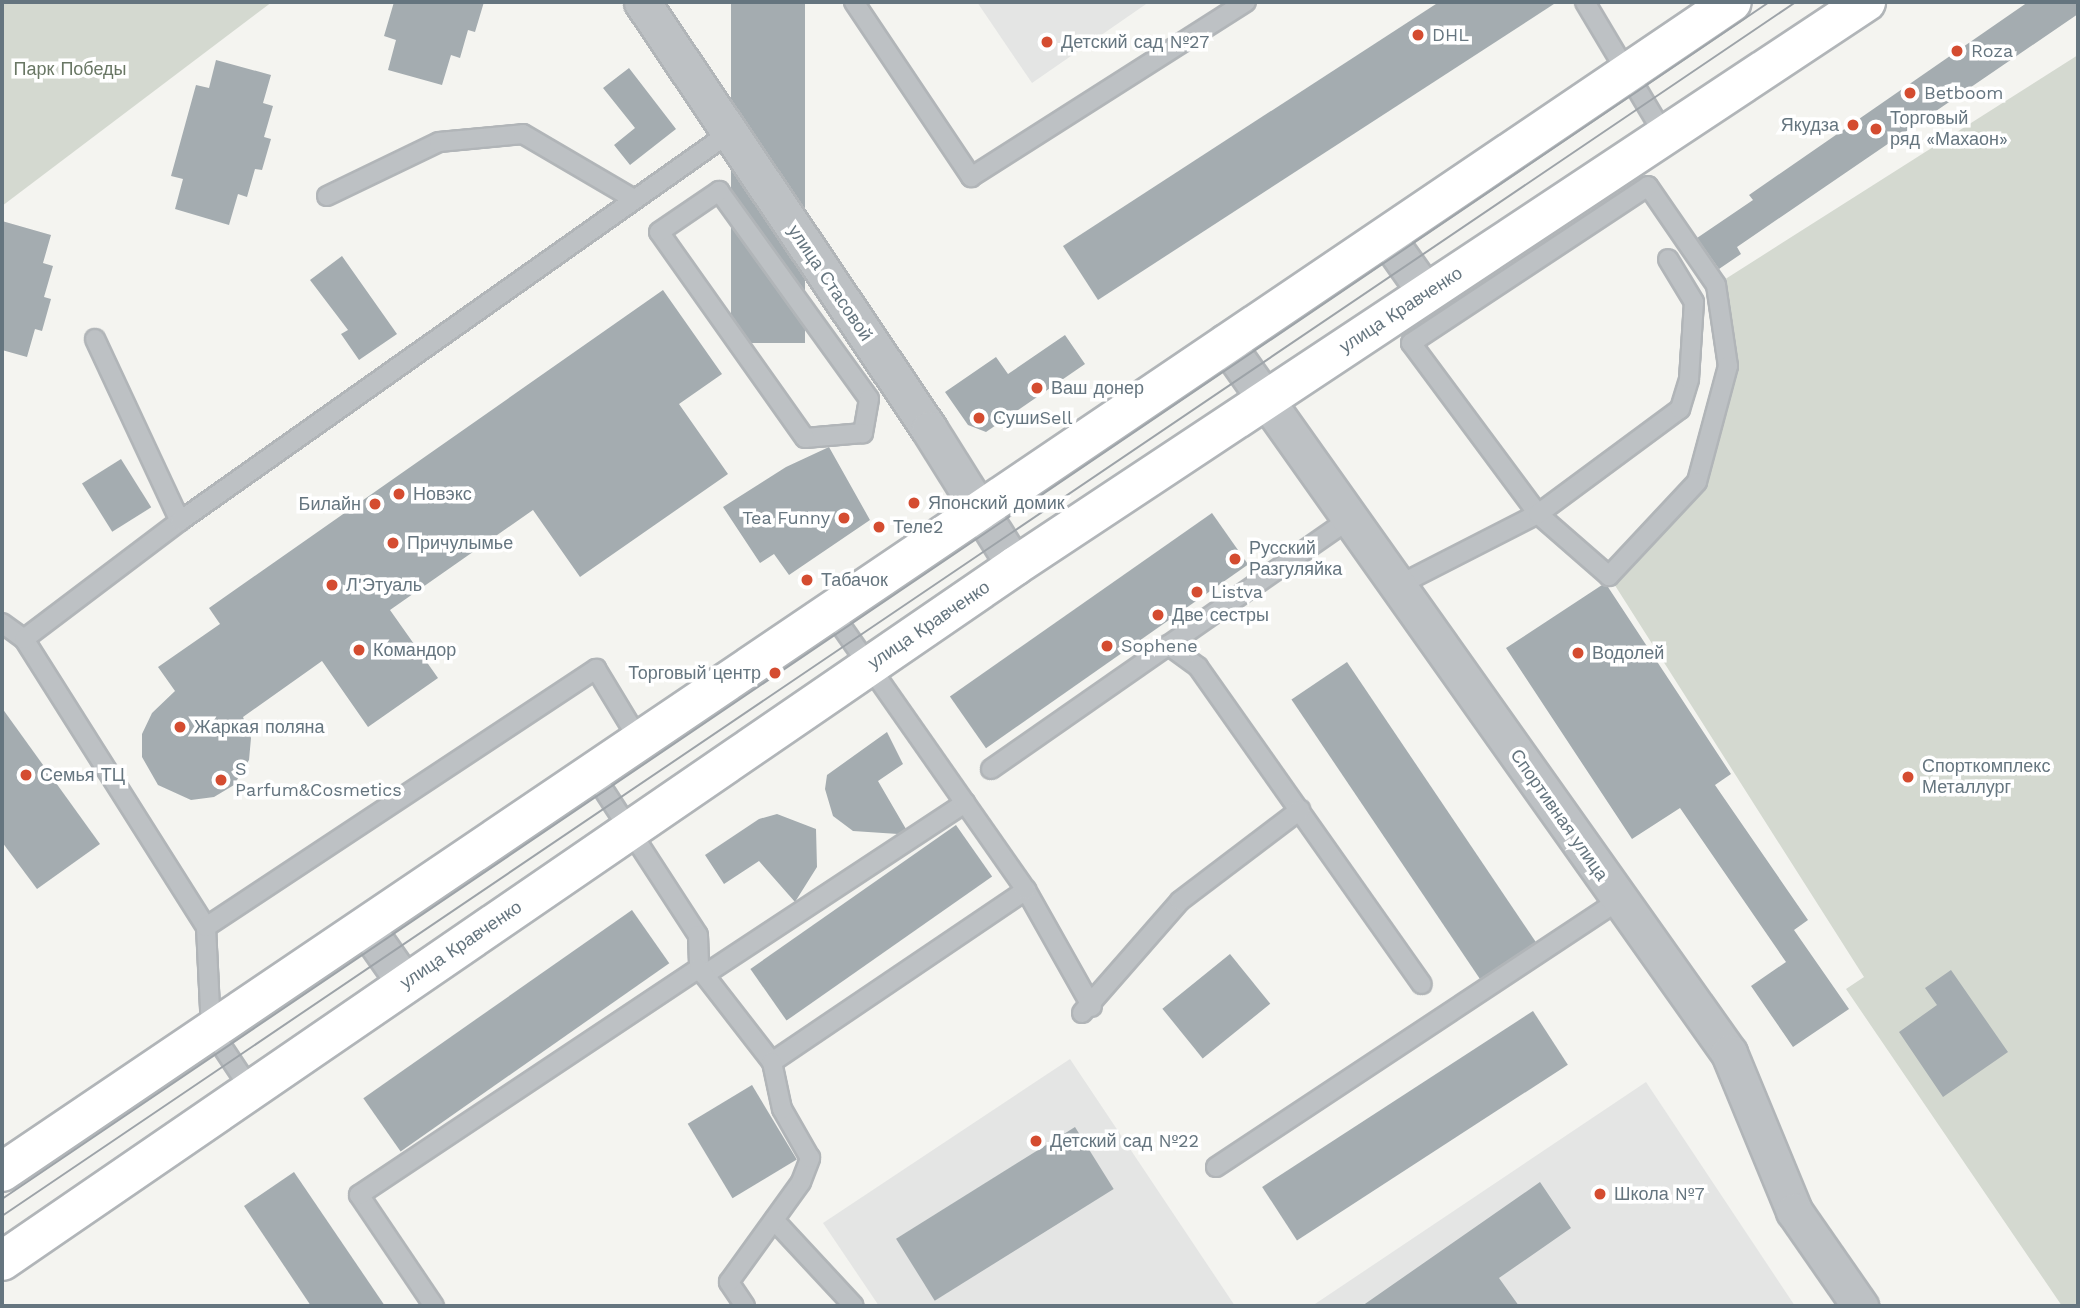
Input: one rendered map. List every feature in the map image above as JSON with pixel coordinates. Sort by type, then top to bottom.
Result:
[{"type":"main road","points":[[2,1172],[1225,342],[1732,2]]},
{"type":"main road","name":"улица Кравченко","points":[[2,1261],[1015,566],[1866,2]]},
{"type":"street","name":"улица Стасовой","points":[[642,2],[981,508],[1015,566]]},
{"type":"street","points":[[1385,235],[1426,293]]},
{"type":"street","name":"Спортивная улица","points":[[1225,342],[1729,1053],[1794,1211],[1860,1306]]},
{"type":"street","points":[[365,926],[405,983]]},
{"type":"lane","points":[[854,2],[971,177],[1246,2]]},
{"type":"lane","points":[[1585,2],[1665,136]]},
{"type":"lane","points":[[24,639],[180,521],[632,198],[729,133]]},
{"type":"lane","points":[[327,196],[439,142],[523,134],[632,198]]},
{"type":"lane","points":[[1648,186],[1716,285],[1729,355],[1697,482],[1609,576],[1538,514],[1411,343],[1648,186]]},
{"type":"lane","points":[[719,191],[869,398],[863,433],[805,438],[659,232],[719,191]]},
{"type":"lane","points":[[1397,586],[1538,514],[1680,409],[1689,379],[1694,302],[1668,259]]},
{"type":"lane","points":[[95,339],[180,521]]},
{"type":"lane","points":[[991,769],[1349,519]]},
{"type":"lane","points":[[831,610],[1026,890],[1087,1010],[1180,901],[1300,810]]},
{"type":"lane","points":[[2,623],[24,639],[206,927],[211,1030],[251,1090]]},
{"type":"lane","points":[[1168,645],[1198,667],[1422,984]]},
{"type":"lane","points":[[206,927],[596,669],[639,740]]},
{"type":"lane","points":[[592,772],[698,935],[701,971],[772,1062],[782,1109],[810,1158],[801,1182],[729,1282],[745,1306]]},
{"type":"lane","points":[[434,1306],[359,1195],[701,971],[965,803]]},
{"type":"lane","points":[[772,1062],[1026,890]]},
{"type":"lane","points":[[1216,1167],[1620,900]]},
{"type":"lane","points":[[774,1220],[854,1306]]},
{"type":"shaded area","name":"Детский сад №27","points":[[977,2],[1149,2],[1032,83]]},
{"type":"shaded area","name":"Детский сад №22","points":[[1070,1059],[1235,1306],[879,1306],[823,1223]]},
{"type":"shaded area","name":"Школа №7","points":[[1646,1082],[1795,1306],[1312,1306]]},
{"type":"green space","name":"Парк Победы","points":[[2,2],[272,2],[2,206]]},
{"type":"green space","name":"Спорткомплекс Металлург","points":[[2078,55],[2078,1306],[2062,1306],[1846,989],[1864,977],[1609,576],[1697,482],[1728,366],[1716,285]]},
{"type":"building","points":[[394,2],[484,2],[475,32],[468,30],[460,58],[451,55],[442,85],[388,70],[396,40],[384,36]]},
{"type":"building","points":[[731,2],[805,2],[805,343],[731,343]]},
{"type":"building","points":[[1439,2],[1557,2],[1098,300],[1063,246]]},
{"type":"building","name":"Торговый ряд «Махаон»","points":[[2028,2],[2078,2],[2078,14],[1737,247],[1741,254],[1719,269],[1697,238],[1753,200],[1749,195]]},
{"type":"building","points":[[216,60],[271,75],[263,103],[273,106],[264,137],[271,139],[262,170],[255,169],[247,197],[238,194],[229,225],[175,209],[183,179],[171,176],[196,85],[209,88]]},
{"type":"building","points":[[629,68],[676,129],[630,165],[614,145],[635,128],[603,88]]},
{"type":"building","points":[[2,221],[51,235],[43,263],[53,266],[44,297],[51,299],[42,331],[35,329],[27,357],[2,350]]},
{"type":"building","points":[[342,256],[397,334],[359,360],[341,334],[348,330],[310,280]]},
{"type":"building","name":"Причулымье","points":[[663,290],[722,374],[679,404],[728,474],[580,577],[533,510],[390,610],[438,678],[368,727],[322,661],[243,717],[251,738],[249,760],[234,785],[214,797],[191,800],[158,785],[142,757],[142,734],[152,713],[175,691],[158,667],[220,624],[209,608]]},
{"type":"building","points":[[1065,335],[1085,364],[986,432],[968,425],[945,392],[996,357],[1008,374]]},
{"type":"building","points":[[829,447],[870,520],[789,575],[774,554],[760,563],[723,507],[786,467]]},
{"type":"building","points":[[121,459],[151,507],[112,532],[82,483]]},
{"type":"building","points":[[1212,513],[1248,565],[986,748],[950,697]]},
{"type":"building","points":[[1602,585],[1608,587],[1731,774],[1715,785],[1808,920],[1794,930],[1849,1009],[1793,1047],[1751,986],[1786,962],[1680,808],[1632,839],[1506,648]]},
{"type":"building","points":[[1347,662],[1536,942],[1480,980],[1291,699]]},
{"type":"building","name":"Семья ТЦ","points":[[2,708],[100,844],[37,889],[2,842]]},
{"type":"building","points":[[887,732],[903,764],[878,781],[906,829],[898,834],[853,831],[833,816],[825,789],[827,775]]},
{"type":"building","points":[[777,814],[816,829],[817,867],[795,902],[759,861],[724,884],[705,855],[759,819]]},
{"type":"building","points":[[956,825],[992,877],[787,1021],[750,969]]},
{"type":"building","points":[[632,910],[669,963],[401,1151],[363,1098]]},
{"type":"building","points":[[1230,954],[1270,1004],[1203,1058],[1162,1009]]},
{"type":"building","points":[[1951,970],[2008,1052],[1943,1097],[1899,1032],[1937,1005],[1925,988]]},
{"type":"building","points":[[1533,1011],[1568,1065],[1297,1241],[1262,1187]]},
{"type":"building","points":[[752,1085],[797,1160],[733,1198],[688,1124]]},
{"type":"building","points":[[1075,1127],[1114,1189],[935,1301],[896,1239]]},
{"type":"building","points":[[294,1172],[385,1306],[311,1306],[244,1206]]},
{"type":"building","points":[[1540,1182],[1571,1228],[1499,1278],[1519,1306],[1362,1306]]},
{"type":"tram line","points":[[2,1199],[1769,2]]},
{"type":"tram line","points":[[2,1216],[1796,2]]},
{"type":"place","name":"DHL","points":[[1418,35]]},
{"type":"place","name":"Детский сад №27","points":[[1047,42]]},
{"type":"place","name":"Roza","points":[[1957,51]]},
{"type":"place","name":"Betboom","points":[[1910,93]]},
{"type":"place","name":"Якудза","points":[[1853,125]]},
{"type":"place","name":"Торговый ряд «Махаон»","points":[[1876,129]]},
{"type":"place","name":"Ваш донер","points":[[1037,388]]},
{"type":"place","name":"СушиSell","points":[[979,418]]},
{"type":"place","name":"Новэкс","points":[[399,494]]},
{"type":"place","name":"Японский домик","points":[[914,503]]},
{"type":"place","name":"Билайн","points":[[375,504]]},
{"type":"place","name":"Tea Funny","points":[[844,518]]},
{"type":"place","name":"Теле2","points":[[879,527]]},
{"type":"place","name":"Причулымье","points":[[393,543]]},
{"type":"place","name":"Русский Разгуляйка","points":[[1235,559]]},
{"type":"place","name":"Табачок","points":[[807,580]]},
{"type":"place","name":"Л'Этуаль","points":[[332,585]]},
{"type":"place","name":"Listva","points":[[1197,592]]},
{"type":"place","name":"Две сестры","points":[[1158,615]]},
{"type":"place","name":"Sophene","points":[[1107,646]]},
{"type":"place","name":"Командор","points":[[359,650]]},
{"type":"place","name":"Водолей","points":[[1578,653]]},
{"type":"place","name":"Торговый центр","points":[[775,673]]},
{"type":"place","name":"Жаркая поляна","points":[[180,727]]},
{"type":"place","name":"Семья ТЦ","points":[[26,775]]},
{"type":"place","name":"Спорткомплекс Металлург","points":[[1908,777]]},
{"type":"place","name":"S Parfum&Cosmetics","points":[[221,780]]},
{"type":"place","name":"Детский сад №22","points":[[1036,1141]]},
{"type":"place","name":"Школа №7","points":[[1600,1194]]}]
